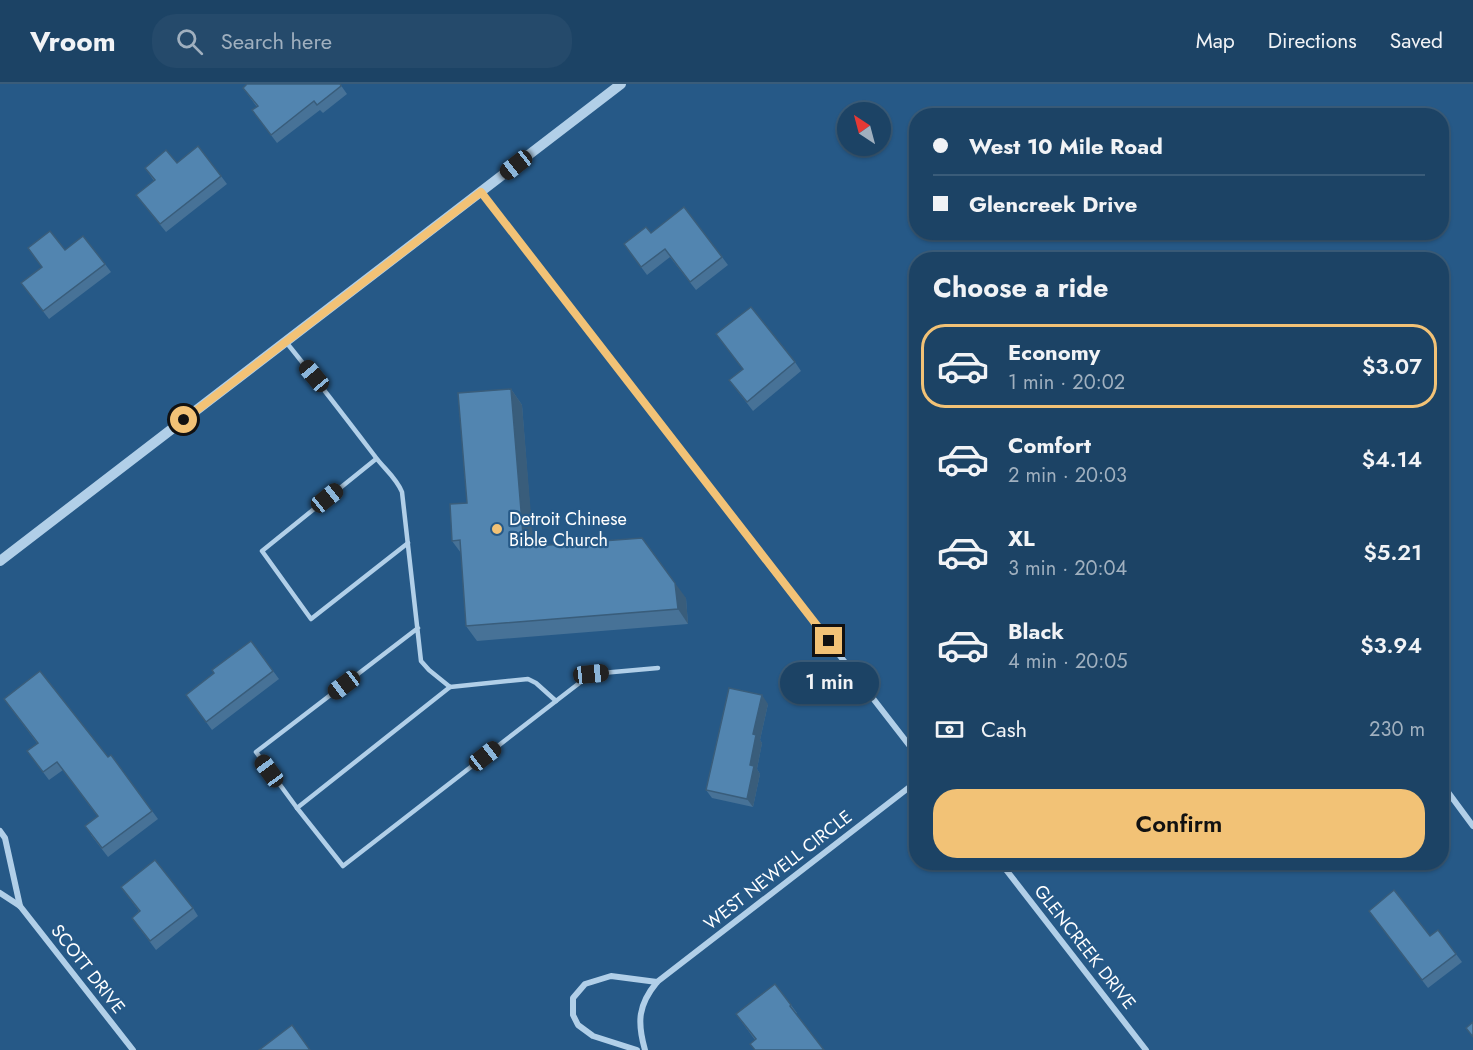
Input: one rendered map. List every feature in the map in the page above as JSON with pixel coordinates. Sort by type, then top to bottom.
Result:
[{"type":"street","points":[[0,561],[621,84]]},
{"type":"street","points":[[481,192],[909,745]]},
{"type":"street","name":"WEST NEWELL CIRCLE","points":[[645,1050],[639,1022],[647,994],[657,982],[909,787]]},
{"type":"street","points":[[1449,793],[1473,825]]},
{"type":"street","name":"SCOTT DRIVE","points":[[0,831],[5,838],[20,906]]},
{"type":"street","name":"GLENCREEK DRIVE","points":[[1006,870],[1146,1050]]},
{"type":"street","name":"SCOTT DRIVE","points":[[0,894],[20,906],[133,1050]]},
{"type":"street","points":[[637,1050],[593,1036],[578,1025],[573,1015],[573,998],[585,984],[610,976],[657,982]]},
{"type":"lane","points":[[286,342],[328,393],[376,459],[398,483],[402,492],[421,661],[450,687]]},
{"type":"lane","points":[[376,459],[262,551],[311,619],[408,543]]},
{"type":"lane","points":[[418,628],[256,752],[343,866],[591,674],[658,668]]},
{"type":"lane","points":[[297,808],[450,687],[528,679],[556,701]]},
{"type":"building","points":[[247,84],[340,84],[341,86],[317,105],[314,101],[271,135],[252,110],[258,106],[243,88]]},
{"type":"building","points":[[198,146],[221,176],[160,224],[136,195],[155,180],[145,168],[166,150],[177,163]]},
{"type":"building","points":[[684,207],[722,257],[690,282],[665,249],[641,267],[624,244],[646,227],[651,233]]},
{"type":"building","points":[[50,231],[65,250],[83,236],[105,264],[43,311],[21,283],[42,267],[28,248]]},
{"type":"building","points":[[751,307],[795,362],[747,402],[729,380],[743,369],[716,334]]},
{"type":"building","name":"Detroit Chinese Bible Church","points":[[511,389],[524,547],[642,538],[675,583],[678,609],[466,626],[460,540],[452,541],[450,504],[467,503],[458,393]]},
{"type":"building","points":[[251,641],[273,671],[206,722],[186,695],[214,673],[212,670]]},
{"type":"building","points":[[40,671],[108,757],[111,755],[152,811],[102,848],[85,826],[98,816],[57,762],[43,772],[27,751],[38,743],[4,699]]},
{"type":"building","points":[[729,688],[762,695],[753,734],[756,735],[750,765],[754,766],[747,799],[706,790]]},
{"type":"building","points":[[155,860],[193,908],[150,941],[132,918],[140,911],[121,887]]},
{"type":"building","points":[[1394,890],[1430,936],[1438,930],[1456,954],[1422,980],[1369,911]]},
{"type":"building","points":[[775,984],[824,1050],[755,1050],[750,1044],[756,1039],[736,1014]]},
{"type":"building","points":[[1473,1022],[1473,1037],[1466,1028]]},
{"type":"building","points":[[292,1025],[310,1050],[259,1050]]},
{"type":"place","name":"Detroit Chinese Bible Church","points":[[497,529]]},
{"type":"route","points":[[184,420],[481,192],[829,641]]}]
